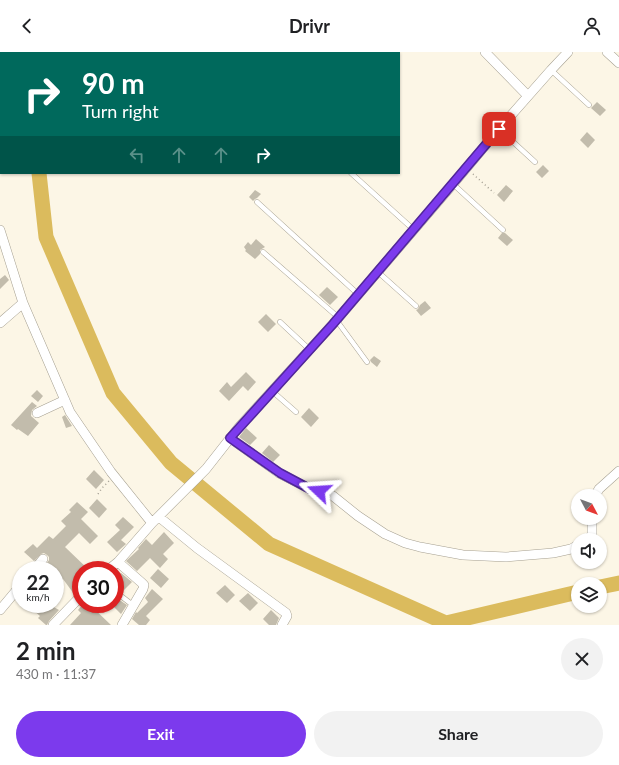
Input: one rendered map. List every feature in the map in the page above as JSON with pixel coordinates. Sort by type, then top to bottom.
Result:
[{"type":"street","points":[[485,52],[528,96]]},
{"type":"street","points":[[119,561],[156,520],[206,469],[230,438],[338,319],[499,129],[568,52]]},
{"type":"street","points":[[607,52],[619,63]]},
{"type":"street","points":[[0,230],[2,248],[22,303],[70,412],[115,476],[156,520],[197,548],[286,614],[287,616],[282,625]]},
{"type":"street","points":[[0,323],[22,303]]},
{"type":"street","points":[[37,413],[65,400]]},
{"type":"street","points":[[230,438],[280,473],[310,489],[333,496],[358,516],[385,534],[404,543],[463,555],[506,557],[553,553],[571,549]]},
{"type":"street","points":[[599,489],[619,470]]},
{"type":"street","points":[[122,625],[134,606],[144,585],[124,567]]},
{"type":"street","points":[[0,610],[12,596]]},
{"type":"street","points":[[53,625],[72,605]]},
{"type":"lane","points":[[551,70],[589,105]]},
{"type":"lane","points":[[499,129],[535,162]]},
{"type":"lane","points":[[352,174],[414,230]]},
{"type":"lane","points":[[453,184],[503,230]]},
{"type":"lane","points":[[257,202],[359,295]]},
{"type":"lane","points":[[264,252],[338,319],[367,362]]},
{"type":"lane","points":[[378,272],[416,306]]},
{"type":"lane","points":[[280,322],[310,350]]},
{"type":"lane","points":[[272,391],[296,412]]},
{"type":"lane","points":[[124,598],[134,606]]},
{"type":"path","points":[[467,168],[494,193]]},
{"type":"path","points":[[98,494],[107,482],[115,476]]},
{"type":"building","points":[[597,102],[606,110],[600,116],[591,108]]},
{"type":"building","points":[[587,132],[595,140],[588,148],[580,140]]},
{"type":"building","points":[[543,165],[549,171],[542,178],[536,172]]},
{"type":"building","points":[[506,185],[513,191],[504,202],[497,195]]},
{"type":"building","points":[[255,190],[261,194],[253,201],[249,197]]},
{"type":"building","points":[[502,233],[505,233],[513,240],[507,246],[498,238]]},
{"type":"building","points":[[256,239],[265,247],[260,250],[260,254],[255,259],[245,251],[246,250],[244,247],[248,242],[251,245]]},
{"type":"building","points":[[5,275],[9,280],[0,289],[0,279]]},
{"type":"building","points":[[327,287],[338,297],[330,305],[319,295]]},
{"type":"building","points":[[425,301],[431,308],[421,316],[416,310]]},
{"type":"building","points":[[266,314],[276,324],[268,332],[258,322]]},
{"type":"building","points":[[374,356],[381,361],[377,367],[370,360]]},
{"type":"building","points":[[246,372],[256,382],[248,391],[243,386],[229,401],[219,391],[227,382],[231,387]]},
{"type":"building","points":[[37,390],[43,396],[38,402],[31,396]]},
{"type":"building","points":[[32,402],[37,406],[32,410],[31,416],[39,423],[28,436],[11,425]]},
{"type":"building","points":[[309,408],[319,418],[311,427],[301,417]]},
{"type":"building","points":[[65,415],[72,426],[66,428],[62,417]]},
{"type":"building","points":[[246,428],[257,438],[250,445],[239,437]]},
{"type":"building","points":[[269,445],[280,455],[273,462],[262,453]]},
{"type":"building","points":[[94,470],[104,480],[96,489],[86,479]]},
{"type":"building","points":[[97,499],[107,509],[99,518],[89,508]]},
{"type":"building","points":[[77,502],[88,512],[81,519],[98,536],[90,544],[79,533],[65,547],[80,561],[72,561],[72,591],[64,580],[64,561],[48,561],[49,557],[44,553],[34,561],[24,552],[33,544],[37,548],[49,536],[53,539],[66,526],[61,521],[71,512],[69,510]]},
{"type":"building","points":[[123,517],[134,527],[121,540],[126,544],[117,552],[107,542],[120,530],[115,525]]},
{"type":"building","points":[[164,532],[174,543],[163,554],[168,559],[160,568],[150,558],[137,571],[126,561],[139,549],[138,548],[146,539],[152,545]]},
{"type":"building","points":[[158,569],[169,579],[161,588],[150,578]]},
{"type":"building","points":[[124,575],[132,582],[124,590]]},
{"type":"building","points":[[225,585],[235,595],[227,603],[216,593]]},
{"type":"building","points":[[152,589],[163,599],[146,616],[150,620],[146,625],[139,625],[132,619],[136,612],[137,613],[148,602],[145,598]]},
{"type":"building","points":[[248,593],[258,603],[250,611],[239,601]]},
{"type":"building","points":[[271,610],[279,618],[276,625],[269,625],[263,619]]},
{"type":"building","points":[[36,613],[56,613],[47,625],[38,618],[40,616]]},
{"type":"building","points":[[81,613],[98,613],[111,625],[70,625]]},
{"type":"waterway","points":[[39,174],[46,237],[113,393],[171,463],[269,544],[446,623],[571,594]]},
{"type":"waterway","points":[[607,586],[619,583]]},
{"type":"route","points":[[319,491],[310,489],[280,473],[230,438],[333,324],[499,129]]}]
